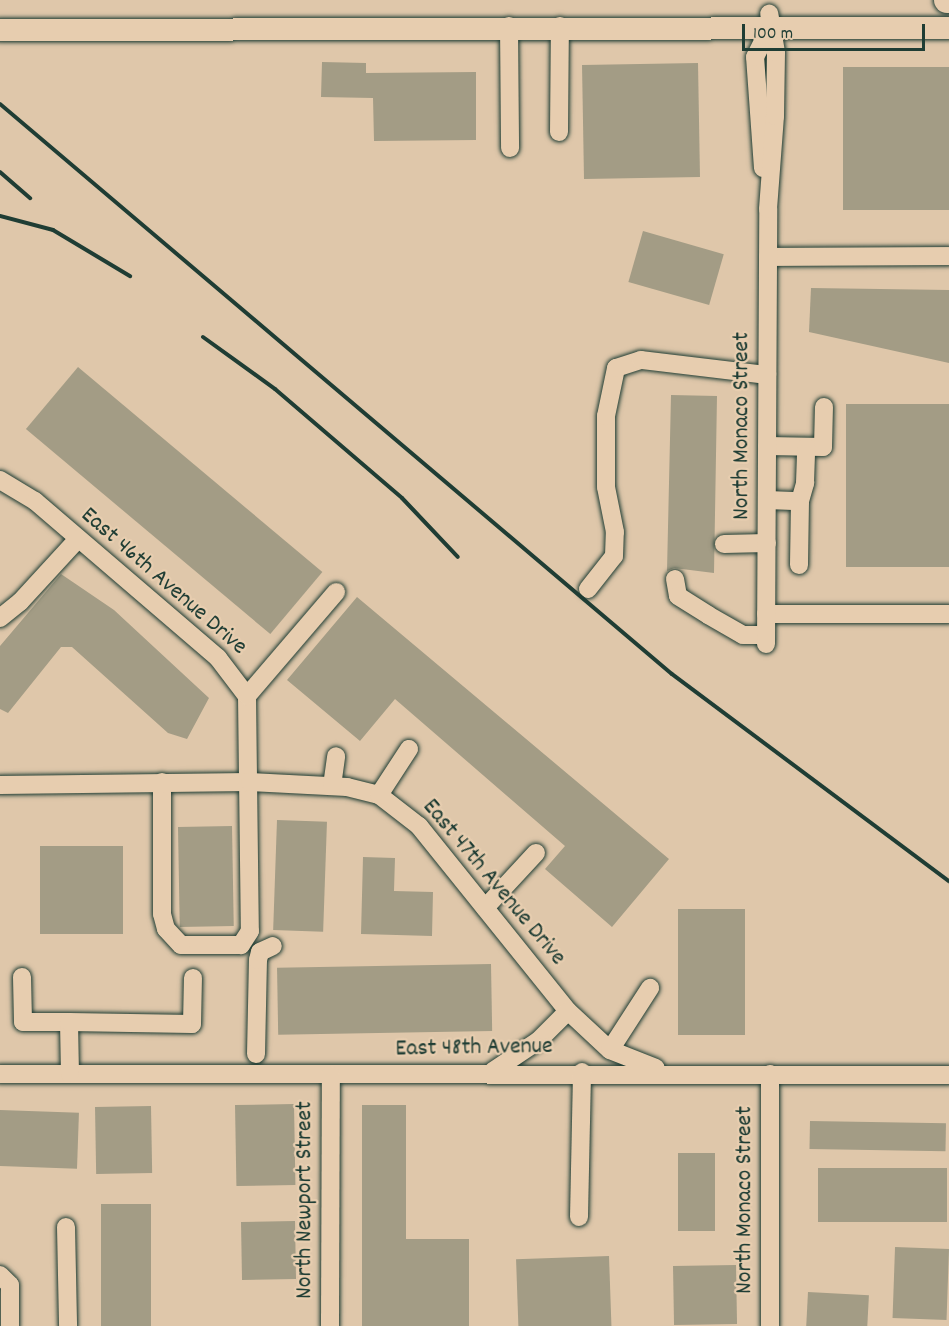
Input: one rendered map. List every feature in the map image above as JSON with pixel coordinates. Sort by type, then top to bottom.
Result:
[{"type":"main road","points":[[0,30],[560,26],[769,22],[949,28]]},
{"type":"street","name":"North Monaco Street","points":[[675,579],[678,596],[743,635],[766,639],[768,209],[776,116],[776,52],[769,22]]},
{"type":"street","points":[[509,26],[510,147]]},
{"type":"street","points":[[559,132],[560,26]]},
{"type":"street","points":[[768,257],[949,256]]},
{"type":"street","points":[[588,589],[614,556],[615,532],[606,487],[606,416],[616,368],[641,360],[767,375]]},
{"type":"street","points":[[767,446],[823,447],[824,407]]},
{"type":"street","points":[[799,565],[800,501],[806,483],[806,447]]},
{"type":"street","name":"East 46th Avenue Drive","points":[[0,480],[35,501],[218,658],[247,696]]},
{"type":"street","points":[[767,500],[800,501]]},
{"type":"street","points":[[0,618],[20,602],[78,538]]},
{"type":"street","points":[[724,544],[766,543]]},
{"type":"street","points":[[162,782],[162,914],[166,929],[181,945],[232,947],[247,940],[249,931],[250,782],[247,696],[336,592]]},
{"type":"street","points":[[766,614],[949,614]]},
{"type":"street","points":[[379,795],[409,749]]},
{"type":"street","points":[[332,786],[336,756]]},
{"type":"street","name":"East 47th Avenue Drive","points":[[0,784],[250,782],[332,786],[379,795],[418,826],[568,1011],[610,1050],[672,1074]]},
{"type":"street","points":[[485,908],[536,853]]},
{"type":"street","points":[[256,1054],[258,960],[266,947],[273,946]]},
{"type":"street","points":[[22,977],[23,1022],[192,1024],[193,978]]},
{"type":"street","points":[[610,1050],[650,988]]},
{"type":"street","points":[[491,1072],[538,1041],[568,1011]]},
{"type":"street","points":[[69,1022],[70,1074]]},
{"type":"street","points":[[579,1217],[582,1072]]},
{"type":"street","name":"East 48th Avenue","points":[[0,1074],[582,1072],[949,1075]]},
{"type":"street","name":"North Newport Street","points":[[330,1326],[331,1074]]},
{"type":"street","name":"North Monaco Street","points":[[770,1074],[770,1326]]},
{"type":"street","points":[[66,1227],[68,1326]]},
{"type":"street","points":[[0,1275],[10,1285],[10,1326]]},
{"type":"building","points":[[322,62],[366,63],[366,73],[476,72],[476,140],[374,141],[373,98],[321,97]]},
{"type":"building","points":[[698,63],[700,177],[584,179],[582,65]]},
{"type":"building","points":[[843,67],[949,67],[949,210],[843,210]]},
{"type":"building","points":[[643,231],[724,254],[709,305],[628,282]]},
{"type":"building","points":[[811,288],[949,290],[949,363],[809,332]]},
{"type":"building","points":[[78,367],[322,572],[270,634],[26,429]]},
{"type":"building","points":[[671,395],[717,396],[714,573],[674,568],[667,571]]},
{"type":"building","points":[[846,404],[949,404],[949,567],[846,567]]},
{"type":"building","points":[[61,574],[114,610],[209,698],[187,739],[168,733],[72,647],[61,647],[8,713],[0,709],[0,646]]},
{"type":"building","points":[[357,597],[669,859],[612,927],[545,869],[565,846],[395,699],[360,741],[287,680]]},
{"type":"building","points":[[277,820],[327,822],[323,932],[273,930]]},
{"type":"building","points":[[232,826],[234,926],[180,927],[178,827]]},
{"type":"building","points":[[40,846],[123,846],[123,934],[40,934]]},
{"type":"building","points":[[363,857],[395,858],[394,891],[433,892],[432,936],[361,934]]},
{"type":"building","points":[[678,909],[745,909],[745,1035],[678,1035]]},
{"type":"building","points":[[491,964],[492,1031],[278,1035],[277,968]]},
{"type":"building","points":[[294,1104],[295,1185],[236,1186],[235,1105]]},
{"type":"building","points":[[362,1105],[406,1105],[406,1239],[469,1239],[469,1326],[362,1326]]},
{"type":"building","points":[[151,1106],[152,1173],[96,1174],[95,1107]]},
{"type":"building","points":[[0,1110],[79,1113],[77,1169],[0,1166]]},
{"type":"building","points":[[810,1121],[946,1123],[945,1151],[810,1149]]},
{"type":"building","points":[[678,1153],[715,1153],[715,1231],[678,1231]]},
{"type":"building","points":[[818,1168],[947,1168],[947,1222],[818,1222]]},
{"type":"building","points":[[101,1204],[151,1204],[151,1326],[101,1326]]},
{"type":"building","points":[[295,1221],[296,1279],[242,1280],[241,1222]]},
{"type":"building","points":[[895,1247],[949,1249],[947,1320],[893,1318]]},
{"type":"building","points":[[609,1256],[611,1326],[518,1326],[516,1259]]},
{"type":"building","points":[[736,1265],[737,1324],[674,1325],[673,1266]]},
{"type":"building","points":[[808,1292],[869,1295],[867,1326],[806,1326]]},
{"type":"railway","points":[[0,104],[672,674],[949,881]]},
{"type":"railway","points":[[0,172],[30,198]]},
{"type":"railway","points":[[0,216],[53,230],[130,276]]},
{"type":"railway","points":[[203,337],[275,389],[402,498],[458,557]]}]
